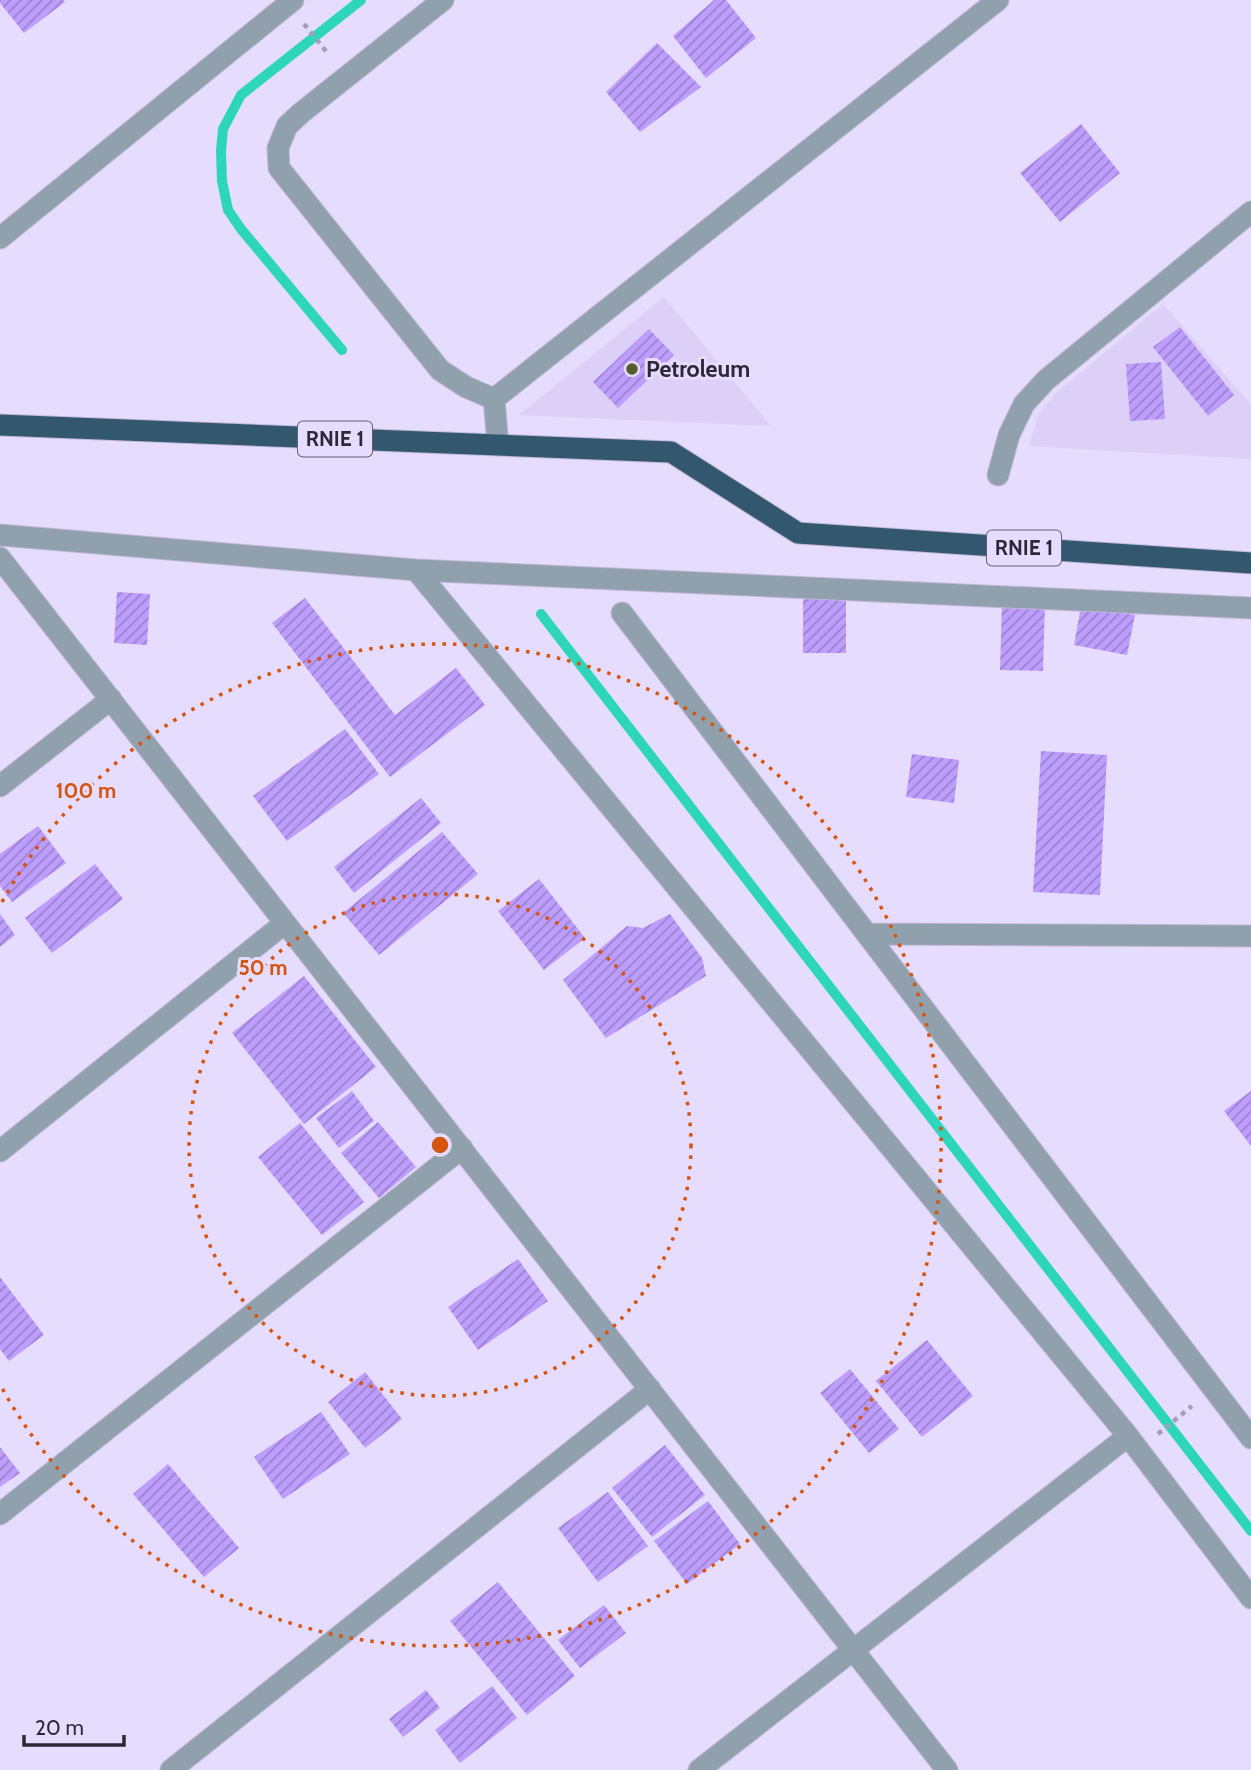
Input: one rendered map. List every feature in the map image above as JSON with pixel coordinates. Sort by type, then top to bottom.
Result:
[{"type":"highway","name":"RNIE 1","points":[[0,425],[671,452],[798,533],[1251,563]]},
{"type":"street","points":[[443,0],[287,127],[278,148],[279,167],[440,370],[466,387],[494,399]]},
{"type":"street","points":[[494,399],[998,0]]},
{"type":"street","points":[[0,238],[297,10]]},
{"type":"street","points":[[998,475],[1009,435],[1024,404],[1046,380],[1251,212]]},
{"type":"street","points":[[494,399],[498,445]]},
{"type":"street","points":[[0,535],[416,570],[1251,608]]},
{"type":"street","points":[[0,558],[947,1770]]},
{"type":"street","points":[[416,570],[1128,1436],[1251,1598]]},
{"type":"street","points":[[622,613],[1251,1438]]},
{"type":"street","points":[[0,786],[111,699]]},
{"type":"street","points":[[0,1151],[285,923]]},
{"type":"street","points":[[867,934],[1251,936]]},
{"type":"street","points":[[0,1514],[462,1148]]},
{"type":"street","points":[[171,1770],[650,1389]]},
{"type":"street","points":[[699,1770],[1128,1436]]},
{"type":"path","points":[[297,10],[331,57]]},
{"type":"path","points":[[1157,1434],[1188,1409]]},
{"type":"shaded area","points":[[664,297],[771,426],[519,415]]},
{"type":"shaded area","points":[[1163,304],[1251,404],[1251,459],[1029,446],[1038,415],[1055,394]]},
{"type":"building","points":[[0,0],[63,0],[65,2],[24,33]]},
{"type":"building","points":[[714,0],[726,0],[756,38],[706,78],[673,36]]},
{"type":"building","points":[[657,43],[701,87],[640,132],[606,92]]},
{"type":"building","points":[[1081,124],[1120,173],[1060,222],[1020,173]]},
{"type":"building","points":[[1180,327],[1234,395],[1208,416],[1153,347]]},
{"type":"building","points":[[649,329],[674,355],[618,408],[593,382]]},
{"type":"building","points":[[1161,362],[1165,419],[1130,421],[1126,364]]},
{"type":"building","points":[[117,592],[150,594],[147,645],[114,643]]},
{"type":"building","points":[[305,598],[395,715],[456,668],[485,705],[390,777],[272,623]]},
{"type":"building","points":[[803,598],[846,598],[846,653],[803,653]]},
{"type":"building","points":[[1002,601],[1045,602],[1043,671],[1000,670]]},
{"type":"building","points":[[1081,606],[1135,615],[1127,655],[1074,645]]},
{"type":"building","points":[[345,729],[379,774],[287,841],[253,796]]},
{"type":"building","points":[[1041,751],[1107,755],[1100,895],[1033,892]]},
{"type":"building","points":[[912,754],[959,760],[954,803],[906,797]]},
{"type":"building","points":[[421,798],[441,823],[354,893],[334,867]]},
{"type":"building","points":[[38,826],[66,863],[12,902],[0,886],[0,854]]},
{"type":"building","points":[[442,832],[478,874],[379,955],[343,913]]},
{"type":"building","points":[[95,864],[123,899],[52,953],[25,918]]},
{"type":"building","points":[[539,879],[585,938],[544,970],[498,911]]},
{"type":"building","points":[[0,914],[15,935],[0,947]]},
{"type":"building","points":[[670,914],[702,958],[706,976],[606,1038],[563,980],[627,926],[643,928]]},
{"type":"building","points":[[304,976],[376,1067],[304,1124],[232,1033]]},
{"type":"building","points":[[352,1091],[374,1121],[339,1148],[316,1118]]},
{"type":"building","points":[[1251,1091],[1251,1146],[1224,1111]]},
{"type":"building","points":[[378,1122],[416,1167],[379,1198],[341,1153]]},
{"type":"building","points":[[300,1123],[364,1202],[322,1235],[258,1157]]},
{"type":"building","points":[[518,1259],[548,1301],[478,1350],[448,1307]]},
{"type":"building","points":[[0,1277],[44,1335],[9,1361],[0,1349]]},
{"type":"building","points":[[927,1340],[973,1396],[922,1437],[876,1381]]},
{"type":"building","points":[[850,1369],[899,1429],[869,1453],[820,1393]]},
{"type":"building","points":[[365,1372],[402,1419],[365,1448],[328,1402]]},
{"type":"building","points":[[321,1412],[350,1454],[283,1499],[254,1457]]},
{"type":"building","points":[[665,1445],[705,1495],[652,1537],[612,1488]]},
{"type":"building","points":[[0,1447],[20,1473],[0,1487]]},
{"type":"building","points":[[168,1464],[239,1548],[204,1577],[133,1494]]},
{"type":"building","points":[[608,1492],[648,1546],[598,1582],[558,1528]]},
{"type":"building","points":[[708,1501],[740,1544],[687,1584],[654,1541]]},
{"type":"building","points":[[498,1582],[575,1676],[527,1715],[450,1621]]},
{"type":"building","points":[[604,1605],[626,1633],[580,1668],[558,1640]]},
{"type":"building","points":[[492,1686],[517,1718],[460,1763],[435,1730]]},
{"type":"building","points":[[426,1690],[440,1708],[403,1737],[389,1719]]},
{"type":"waterway","points":[[342,350],[228,210],[222,181],[221,151],[223,129],[241,95],[361,0]]},
{"type":"waterway","points":[[541,614],[1251,1531]]},
{"type":"place","name":"Petroleum","points":[[632,369]]}]
